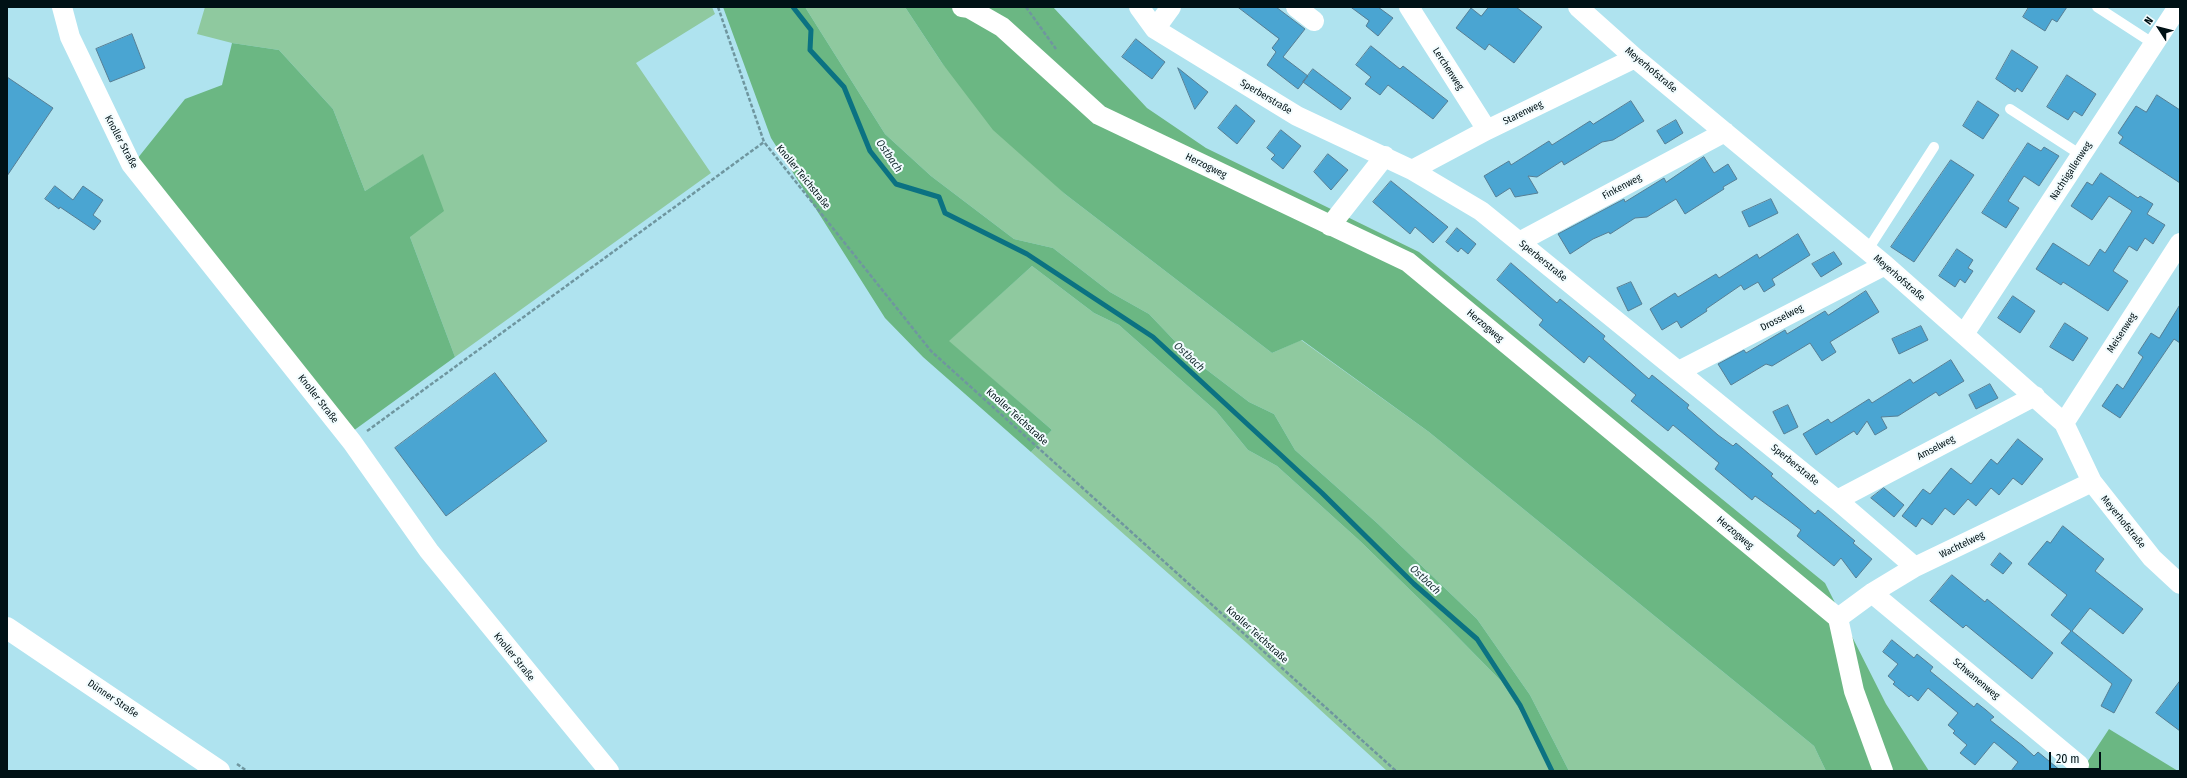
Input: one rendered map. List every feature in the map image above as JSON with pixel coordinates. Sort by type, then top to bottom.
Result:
[{"type":"street","name":"Knoller Straße","points":[[62,7],[70,37],[131,164],[352,442],[429,551],[609,771]]},
{"type":"street","name":"Herzogweg","points":[[962,7],[969,8],[1002,27],[1100,115],[1408,262],[1838,618]]},
{"type":"street","name":"Sperberstraße","points":[[1139,7],[1154,30],[1297,116],[1412,170],[1481,212],[1679,371],[1837,500],[1916,567]]},
{"type":"street","points":[[1154,30],[1171,7]]},
{"type":"street","points":[[1296,7],[1314,21]]},
{"type":"street","name":"Meyerhofstraße","points":[[1578,7],[1636,58],[1885,265],[2064,423],[2092,482],[2152,558],[2180,584]]},
{"type":"street","name":"Nachtigallenweg","points":[[1964,334],[2178,7]]},
{"type":"street","name":"Lerchenweg","points":[[1416,11],[1487,130]]},
{"type":"street","name":"Starenweg","points":[[1412,170],[1487,130],[1636,58]]},
{"type":"street","name":"Finkenweg","points":[[1519,242],[1725,132]]},
{"type":"street","points":[[1330,226],[1385,156]]},
{"type":"street","name":"Meisenweg","points":[[2064,423],[2180,243]]},
{"type":"street","name":"Drosselweg","points":[[1679,371],[1885,265]]},
{"type":"street","name":"Amselweg","points":[[1837,500],[2035,396]]},
{"type":"street","name":"Wachtelweg","points":[[1838,618],[1872,593],[1916,567],[2092,482]]},
{"type":"street","name":"Schwanenweg","points":[[1872,593],[2079,765]]},
{"type":"street","points":[[1838,618],[1854,691],[1883,771]]},
{"type":"street","name":"Dünner Straße","points":[[7,628],[220,771]]},
{"type":"lane","points":[[2097,7],[2154,44]]},
{"type":"lane","points":[[2010,109],[2081,155]]},
{"type":"lane","points":[[1867,251],[1934,147]]},
{"type":"path","name":"Knoller Teichstraße","points":[[718,7],[764,142],[931,351],[1396,771]]},
{"type":"path","points":[[1026,7],[1058,52]]},
{"type":"path","points":[[352,442],[764,142]]},
{"type":"green space","points":[[205,7],[712,7],[715,14],[636,63],[711,173],[455,357],[410,237],[423,155],[365,191],[333,109],[279,50],[232,43],[197,34]]},
{"type":"green space","points":[[723,7],[805,7],[885,134],[931,176],[1014,239],[1053,248],[1110,292],[1149,314],[1190,357],[1249,402],[1274,414],[1295,450],[1377,523],[1477,619],[1530,695],[1569,771],[1549,771],[1536,736],[1501,681],[1360,541],[1277,466],[1248,450],[1216,411],[1119,325],[1094,313],[1032,266],[949,341],[1052,430],[1031,452],[923,357],[885,318],[771,138]]},
{"type":"green space","points":[[805,7],[905,7],[942,63],[1065,194],[1272,353],[1301,340],[1429,432],[1814,746],[1826,771],[1569,771],[1530,695],[1477,619],[1377,523],[1295,450],[1274,414],[1249,402],[1190,357],[1149,314],[1110,292],[1053,248],[1014,239],[931,176],[885,134]]},
{"type":"green space","points":[[905,7],[1053,7],[1147,108],[1206,148],[1419,252],[1825,583],[1886,704],[1929,771],[1826,771],[1814,746],[1429,432],[1302,340],[1272,353],[1065,194],[993,130],[942,63]]},
{"type":"green space","points":[[232,43],[279,50],[333,109],[365,191],[423,154],[444,211],[410,237],[455,357],[353,431],[137,159],[185,99],[222,85]]},
{"type":"green space","points":[[1032,266],[1094,313],[1119,325],[1216,411],[1248,450],[1277,466],[1360,541],[1501,681],[1536,736],[1549,771],[1387,771],[1247,643],[1031,452],[1052,430],[948,341]]},
{"type":"green space","points":[[2109,729],[2178,771],[2082,770]]},
{"type":"building","points":[[1238,7],[1276,7],[1305,29],[1283,57],[1308,76],[1298,89],[1267,65],[1276,52],[1272,48],[1279,39]]},
{"type":"building","points":[[1351,7],[1378,7],[1393,18],[1378,36],[1366,26],[1369,21]]},
{"type":"building","points":[[1489,7],[1516,7],[1542,27],[1514,63],[1489,44],[1485,50],[1456,28],[1471,8],[1481,16]]},
{"type":"building","points":[[2029,7],[2067,7],[2057,22],[2052,19],[2045,31],[2023,17]]},
{"type":"building","points":[[132,34],[145,68],[110,82],[96,49]]},
{"type":"building","points":[[1136,39],[1165,62],[1152,79],[1122,57]]},
{"type":"building","points":[[1371,46],[1400,69],[1403,66],[1448,101],[1433,119],[1388,85],[1380,95],[1365,84],[1371,77],[1356,65]]},
{"type":"building","points":[[2012,50],[2038,67],[2022,92],[2017,88],[2015,92],[1996,79]]},
{"type":"building","points":[[1178,68],[1208,92],[1195,109]]},
{"type":"building","points":[[1313,69],[1351,98],[1341,110],[1303,82]]},
{"type":"building","points":[[2067,75],[2096,94],[2082,116],[2074,111],[2068,120],[2047,107]]},
{"type":"building","points":[[7,77],[53,108],[7,176]]},
{"type":"building","points":[[2157,95],[2180,110],[2180,183],[2119,143],[2123,137],[2118,133],[2136,106],[2146,112]]},
{"type":"building","points":[[1631,101],[1644,121],[1613,140],[1602,142],[1564,165],[1562,161],[1537,177],[1528,176],[1538,193],[1515,197],[1510,188],[1496,197],[1484,176],[1509,161],[1511,165],[1549,141],[1552,145],[1590,121],[1593,124]]},
{"type":"building","points":[[1978,101],[1999,115],[1983,139],[1963,126]]},
{"type":"building","points":[[1236,105],[1255,121],[1237,144],[1218,128]]},
{"type":"building","points":[[1676,120],[1683,133],[1665,144],[1657,131]]},
{"type":"building","points":[[1281,130],[1301,146],[1283,169],[1271,159],[1275,155],[1267,148]]},
{"type":"building","points":[[2028,143],[2041,151],[2044,147],[2059,156],[2039,186],[2024,176],[2008,201],[2019,208],[2006,228],[1982,213]]},
{"type":"building","points":[[1328,154],[1348,170],[1331,190],[1314,172]]},
{"type":"building","points":[[1704,157],[1714,173],[1728,164],[1737,179],[1685,214],[1676,199],[1647,217],[1635,218],[1610,234],[1609,232],[1593,239],[1570,254],[1558,234],[1624,199],[1625,202],[1664,178],[1666,182]]},
{"type":"building","points":[[1951,160],[1974,175],[1914,262],[1891,247]]},
{"type":"building","points":[[2101,173],[2138,198],[2140,196],[2153,204],[2147,214],[2165,225],[2153,244],[2145,238],[2137,251],[2129,246],[2113,271],[2128,281],[2108,311],[2063,282],[2061,285],[2036,269],[2053,243],[2089,266],[2100,249],[2105,253],[2132,211],[2109,196],[2092,220],[2071,206],[2087,182],[2092,185]]},
{"type":"building","points":[[1391,181],[1448,227],[1433,243],[1415,227],[1410,234],[1373,202]]},
{"type":"building","points":[[55,186],[73,200],[83,186],[103,200],[93,215],[101,221],[94,230],[60,207],[59,209],[45,199]]},
{"type":"building","points":[[1771,199],[1778,213],[1749,227],[1742,212]]},
{"type":"building","points":[[1457,228],[1476,244],[1468,254],[1461,248],[1458,252],[1446,242]]},
{"type":"building","points":[[1798,234],[1810,255],[1772,279],[1775,285],[1764,292],[1758,282],[1744,290],[1741,285],[1706,309],[1707,311],[1681,328],[1677,321],[1662,330],[1650,309],[1675,293],[1678,297],[1716,274],[1719,278],[1757,254],[1759,258]]},
{"type":"building","points":[[1957,249],[1973,260],[1968,268],[1973,271],[1965,283],[1960,279],[1955,287],[1939,276]]},
{"type":"building","points":[[1834,252],[1842,264],[1821,277],[1812,264]]},
{"type":"building","points":[[1511,263],[1557,303],[1560,299],[1605,336],[1603,339],[1649,379],[1652,375],[1689,405],[1687,408],[1718,435],[1733,446],[1736,443],[1773,474],[1771,476],[1815,514],[1818,510],[1855,541],[1853,543],[1872,559],[1856,578],[1841,558],[1834,566],[1797,536],[1801,530],[1755,496],[1752,500],[1715,469],[1719,463],[1673,425],[1668,431],[1631,401],[1636,395],[1589,356],[1584,363],[1539,325],[1543,320],[1497,280]]},
{"type":"building","points":[[1631,282],[1642,304],[1628,311],[1617,288]]},
{"type":"building","points":[[1866,291],[1879,312],[1830,342],[1836,352],[1822,361],[1810,343],[1772,366],[1766,364],[1731,385],[1718,364],[1744,350],[1746,353],[1785,330],[1787,334],[1825,311],[1828,315]]},
{"type":"building","points":[[2013,296],[2035,311],[2020,333],[1998,318]]},
{"type":"building","points":[[2180,305],[2180,343],[2174,339],[2120,418],[2102,406],[2117,384],[2123,389],[2143,357],[2138,353],[2151,333],[2159,338]]},
{"type":"building","points":[[2065,323],[2088,338],[2073,361],[2050,347]]},
{"type":"building","points":[[1921,326],[1928,340],[1899,354],[1892,339]]},
{"type":"building","points":[[1951,360],[1964,381],[1939,396],[1936,392],[1898,416],[1881,417],[1887,428],[1875,435],[1867,421],[1857,435],[1854,431],[1816,455],[1803,434],[1828,419],[1831,423],[1869,399],[1872,403],[1910,379],[1913,383]]},
{"type":"building","points":[[495,373],[547,441],[446,516],[395,448]]},
{"type":"building","points":[[1990,384],[1998,398],[1976,409],[1969,395]]},
{"type":"building","points":[[1788,405],[1798,427],[1784,434],[1773,412]]},
{"type":"building","points":[[2018,439],[2043,459],[2022,485],[2013,478],[1999,495],[1991,488],[1976,506],[1968,499],[1954,515],[1945,508],[1932,525],[1922,518],[1916,527],[1902,516],[1923,489],[1930,494],[1951,468],[1971,484],[1991,459],[1997,464]]},
{"type":"building","points":[[1884,488],[1904,505],[1894,517],[1871,498]]},
{"type":"building","points":[[2063,526],[2104,559],[2095,571],[2143,609],[2123,634],[2090,608],[2072,631],[2132,680],[2114,713],[2101,706],[2112,684],[2061,643],[2071,631],[2051,615],[2067,595],[2028,564],[2047,541],[2050,543]]},
{"type":"building","points":[[2000,553],[2012,563],[2003,574],[1991,565]]},
{"type":"building","points":[[1952,575],[1985,602],[1987,599],[2053,653],[2032,679],[1966,625],[1963,628],[1930,601]]},
{"type":"building","points":[[1892,640],[1914,658],[1917,654],[1933,667],[1930,671],[1974,707],[1977,703],[1986,710],[1994,717],[1990,720],[2034,756],[2038,752],[2061,771],[2011,771],[2018,762],[1994,742],[1975,765],[1960,753],[1967,745],[1953,733],[1955,731],[1948,725],[1958,713],[1928,688],[1918,701],[1911,695],[1909,697],[1893,684],[1895,682],[1888,676],[1898,664],[1883,652]]},
{"type":"building","points":[[2180,681],[2180,731],[2156,713]]},
{"type":"waterway","name":"Ostbach","points":[[793,7],[811,30],[810,50],[844,87],[870,151],[896,184],[939,197],[945,213],[1027,254],[1153,337],[1322,493],[1414,584],[1477,639],[1520,705],[1552,771]]}]
